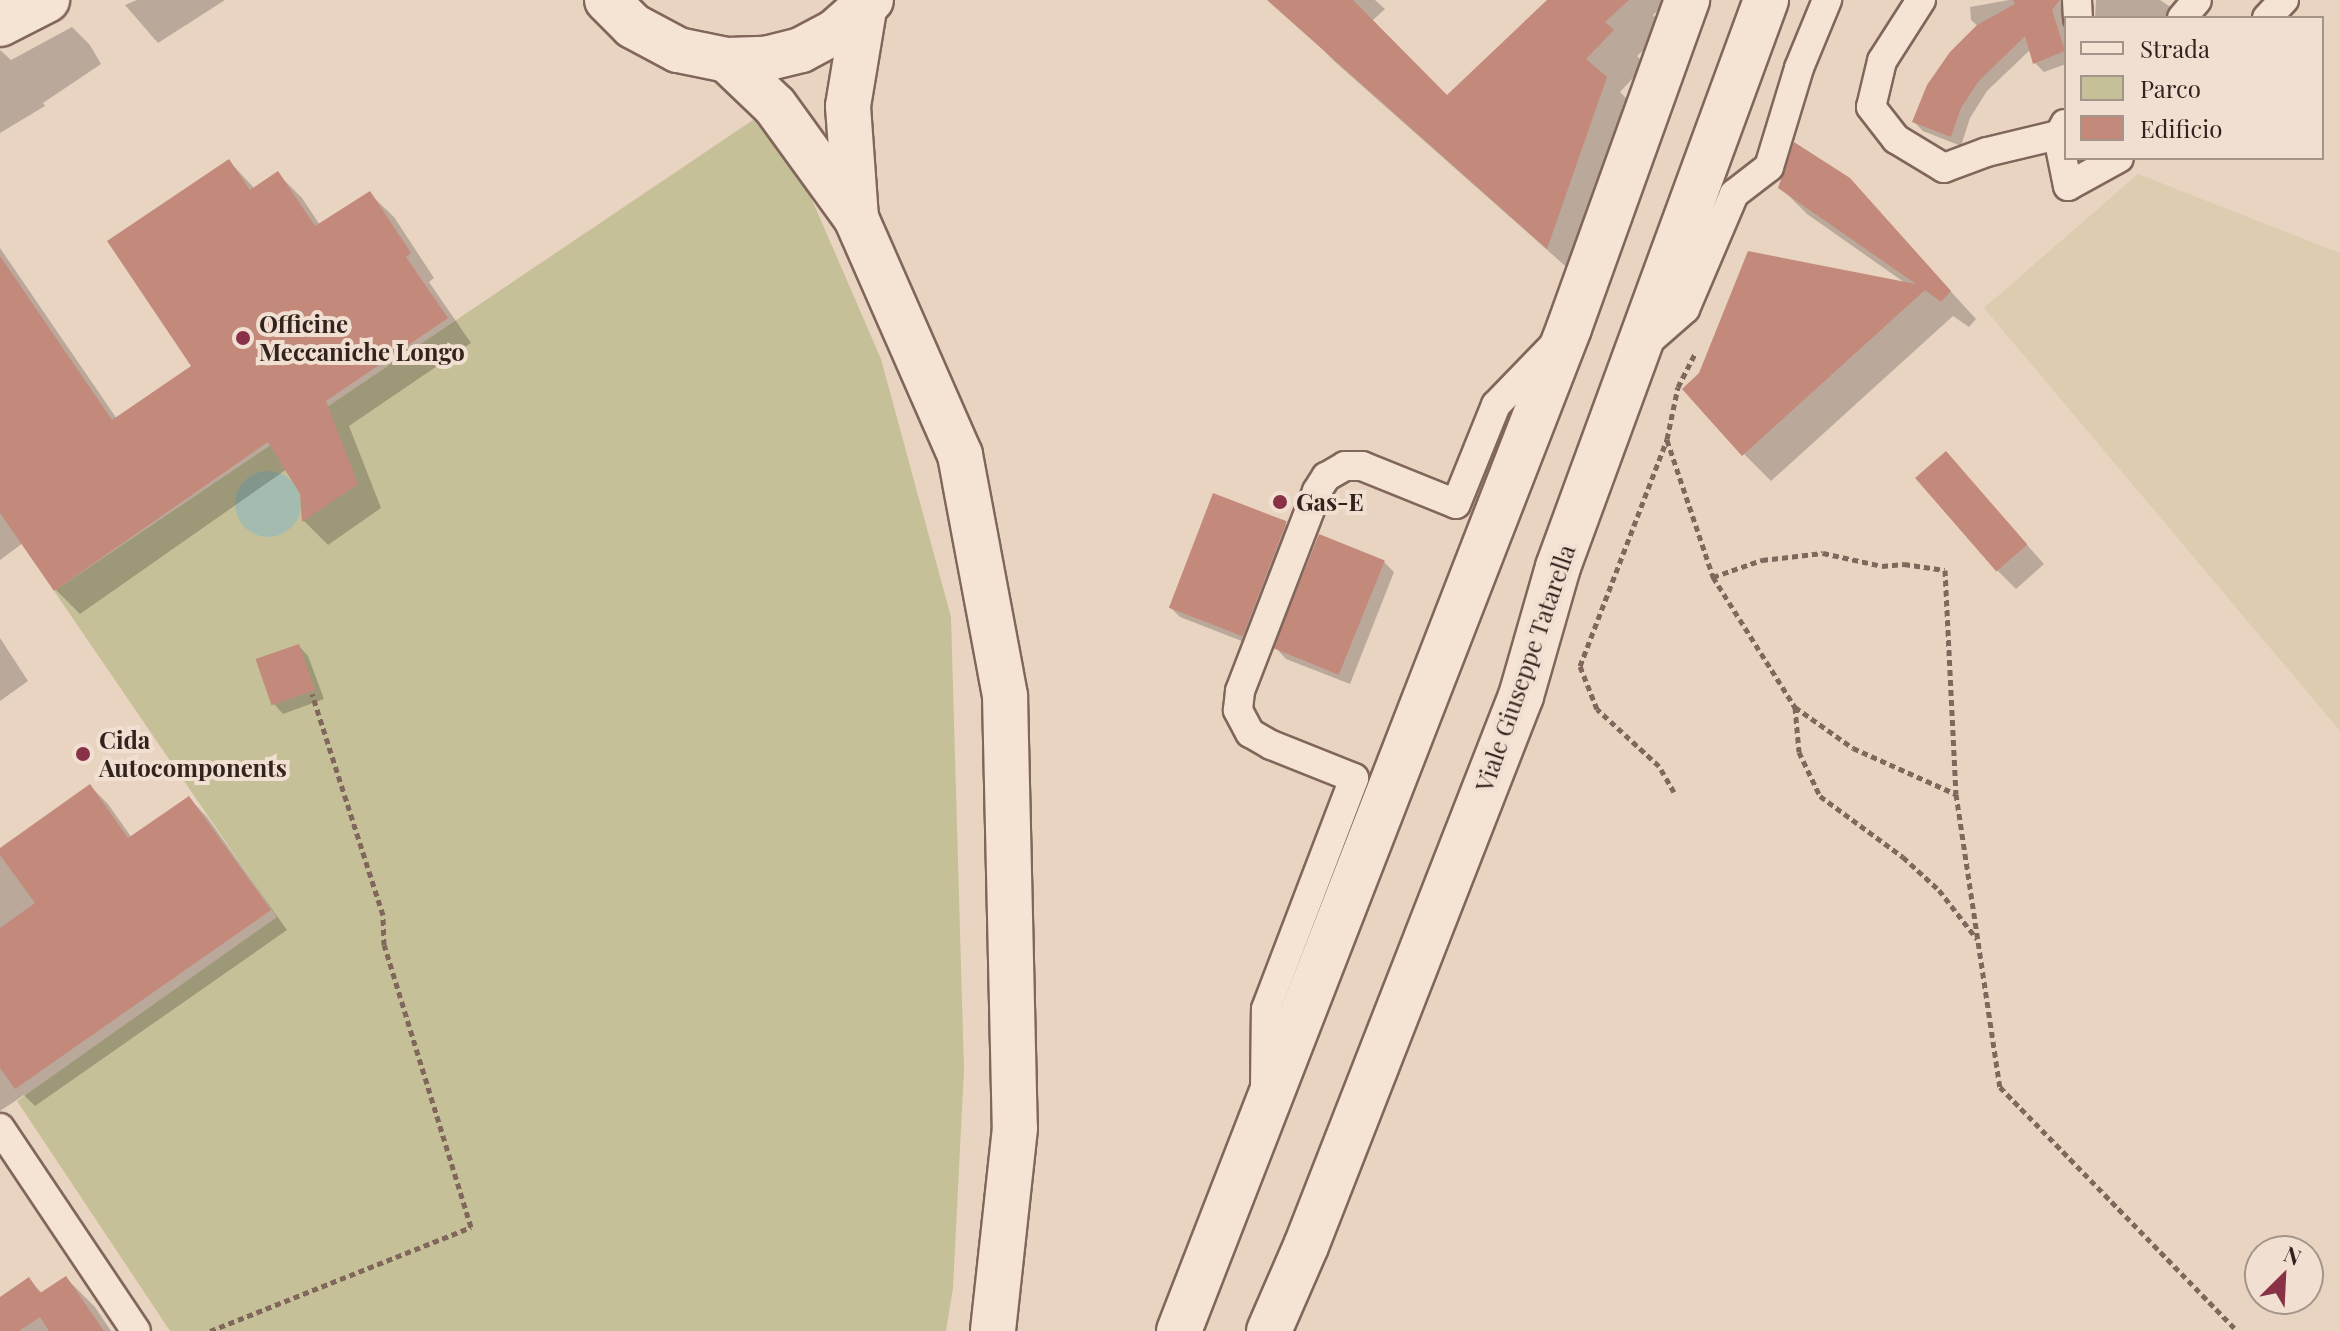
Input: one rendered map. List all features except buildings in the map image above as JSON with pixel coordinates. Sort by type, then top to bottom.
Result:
[{"type":"main road","points":[[0,24],[47,0]]},
{"type":"main road","points":[[607,0],[633,26],[678,50],[727,60],[765,59],[801,50],[835,32],[868,4]]},
{"type":"main road","name":"Viale Giuseppe Tatarella","points":[[1269,1331],[1306,1246],[1521,696],[1558,567],[1766,0]]},
{"type":"main road","points":[[856,218],[848,106],[868,4]]},
{"type":"main road","points":[[1179,1331],[1569,328],[1682,16]]},
{"type":"main road","points":[[727,60],[775,106],[856,218],[960,455],[1005,696],[1015,1128],[993,1331]]},
{"type":"lane","points":[[1638,351],[1685,309],[1734,194],[1769,167],[1799,68],[1827,0]]},
{"type":"lane","points":[[1921,0],[1882,61],[1871,107],[1896,139],[1944,168],[1987,152],[2063,131]]},
{"type":"lane","points":[[2184,16],[2197,0]]},
{"type":"lane","points":[[2269,16],[2284,0]]},
{"type":"lane","points":[[2066,160],[2068,186],[2115,160]]},
{"type":"lane","points":[[1271,1099],[1266,1009],[1354,778],[1271,745],[1250,733],[1238,710],[1240,691],[1317,491],[1326,477],[1345,466],[1362,466],[1456,504],[1496,405],[1569,328]]},
{"type":"lane","points":[[0,1128],[136,1331]]},
{"type":"path","points":[[1674,792],[1659,766],[1597,709],[1580,666],[1667,439],[1678,387],[1698,347]]},
{"type":"path","points":[[1667,439],[1713,577],[1795,707],[1853,748],[1956,794]]},
{"type":"path","points":[[1713,577],[1762,560],[1823,553],[1882,566],[1904,564],[1945,570],[1956,794],[2000,1087],[2237,1331]]},
{"type":"path","points":[[210,1331],[471,1227],[384,945],[383,915],[312,694]]},
{"type":"path","points":[[1795,707],[1799,752],[1820,796],[1912,865],[1939,890],[1978,940]]},
{"type":"shaded area","points":[[2138,174],[2340,253],[2340,731],[1984,308]]},
{"type":"shaded area","points":[[268,471],[281,474],[291,481],[298,491],[301,504],[298,517],[291,527],[281,534],[268,537],[255,534],[245,527],[238,517],[235,504],[238,491],[245,481],[255,474]]},
{"type":"green space","points":[[753,120],[787,142],[881,359],[951,617],[964,1070],[953,1288],[946,1331],[170,1331],[17,1101],[277,917],[54,591]]},
{"type":"place","name":"Officine Meccaniche Longo","points":[[243,338]]},
{"type":"place","name":"Gas-E","points":[[1280,502]]},
{"type":"place","name":"Cida Autocomponents","points":[[83,754]]}]
